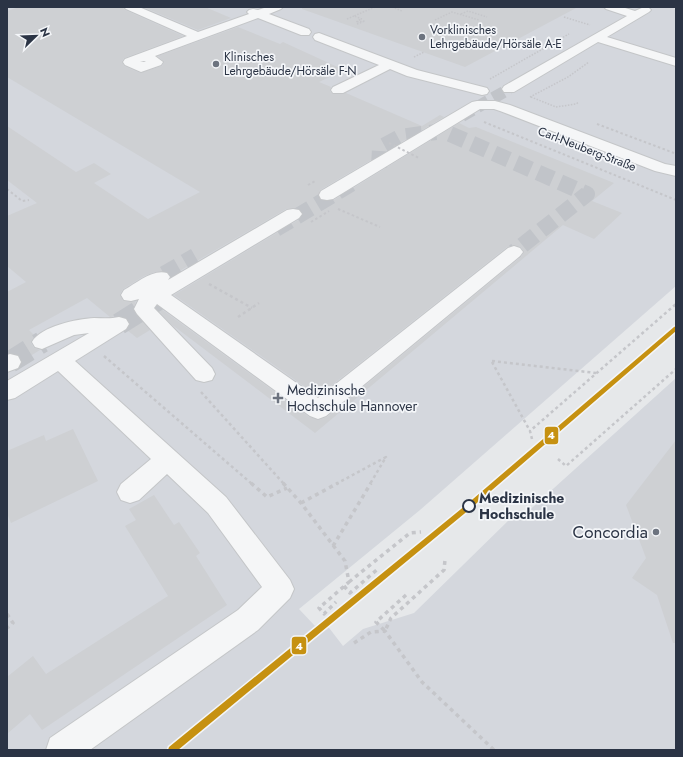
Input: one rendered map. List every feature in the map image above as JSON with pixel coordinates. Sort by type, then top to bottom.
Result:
[{"type":"lane","points":[[130,7],[196,36]]},
{"type":"lane","points":[[241,7],[305,32]]},
{"type":"lane","points":[[144,56],[277,7]]},
{"type":"lane","points":[[610,7],[642,12]]},
{"type":"lane","points":[[627,7],[642,12]]},
{"type":"lane","points":[[509,88],[642,12]]},
{"type":"lane","points":[[319,37],[412,73],[468,105],[495,105],[671,171]]},
{"type":"lane","points":[[596,38],[613,43],[646,58],[676,62]]},
{"type":"lane","points":[[338,90],[390,64]]},
{"type":"lane","points":[[412,73],[484,86]]},
{"type":"lane","name":"Carl-Neuberg-Straße","points":[[521,99],[676,163]]},
{"type":"lane","points":[[327,195],[372,168],[443,132],[468,105]]},
{"type":"lane","name":"Carl-Neuberg-Straße","points":[[491,118],[676,184]]},
{"type":"lane","points":[[372,168],[388,142],[443,132]]},
{"type":"lane","points":[[196,256],[275,207],[289,210],[148,300],[144,309],[201,382]]},
{"type":"lane","points":[[157,294],[318,410],[514,252]]},
{"type":"lane","points":[[130,295],[164,274]]},
{"type":"lane","points":[[7,392],[51,351],[58,332],[85,325],[118,324],[88,343],[51,351]]},
{"type":"lane","points":[[51,351],[217,505],[280,589],[248,620],[62,750]]},
{"type":"lane","points":[[130,492],[168,459]]},
{"type":"path","points":[[347,19],[375,7]]},
{"type":"path","points":[[392,7],[402,11]]},
{"type":"path","points":[[460,14],[468,11],[487,17]]},
{"type":"path","points":[[435,20],[452,12],[479,20]]},
{"type":"path","points":[[354,16],[362,19],[356,22],[364,21],[357,24]]},
{"type":"path","points":[[564,17],[587,24],[581,28]]},
{"type":"path","points":[[484,86],[574,32]]},
{"type":"path","points":[[521,99],[530,97],[568,77],[579,68],[604,53],[609,45],[613,43]]},
{"type":"path","points":[[413,57],[424,52]]},
{"type":"path","points":[[530,97],[556,107],[576,104],[579,102]]},
{"type":"path","points":[[556,107],[554,109],[561,111]]},
{"type":"path","points":[[491,118],[676,200]]},
{"type":"path","points":[[597,125],[676,154]]},
{"type":"path","points":[[388,142],[419,158]]},
{"type":"path","points":[[7,189],[22,200],[29,200]]},
{"type":"path","points":[[343,211],[380,227]]},
{"type":"path","points":[[217,290],[252,308]]},
{"type":"path","points":[[238,317],[259,303]]},
{"type":"path","points":[[530,431],[676,304]]},
{"type":"path","points":[[88,343],[267,497],[287,488]]},
{"type":"path","points":[[532,439],[530,431],[492,361],[596,374]]},
{"type":"path","points":[[558,459],[566,466],[676,369]]},
{"type":"path","points":[[201,382],[287,488],[301,503],[345,562],[349,582]]},
{"type":"path","points":[[301,503],[386,457],[333,546]]},
{"type":"path","points":[[336,602],[324,614],[319,608],[410,533],[421,532]]},
{"type":"path","points":[[385,631],[391,618],[444,570],[445,560]]},
{"type":"path","points":[[344,586],[350,593],[380,568]]},
{"type":"path","points":[[406,595],[376,622],[385,631],[422,682],[494,750]]},
{"type":"path","points":[[7,614],[13,623],[7,628]]},
{"type":"path","points":[[354,643],[371,632],[385,631]]},
{"type":"shaded area","name":"Medizinische Hochschule Hannover","points":[[7,7],[670,7],[676,9],[676,286],[420,510],[299,609],[315,626],[323,620],[343,646],[363,629],[414,613],[512,517],[523,516],[676,378],[676,750],[7,750]]},
{"type":"building","points":[[19,7],[122,7],[125,10],[183,36],[124,58],[122,61],[124,66],[140,73],[162,66],[164,62],[158,56],[238,27],[280,44],[283,42],[344,70],[319,82],[331,87],[330,91],[333,94],[346,93],[422,126],[440,115],[444,117],[320,190],[318,196],[321,200],[334,200],[459,123],[469,128],[476,127],[614,183],[592,201],[622,213],[594,239],[563,225],[315,433],[171,324],[156,308],[157,306],[309,417],[319,420],[327,417],[521,257],[524,252],[521,247],[514,245],[507,247],[318,396],[174,295],[300,219],[303,213],[299,209],[293,208],[286,209],[171,276],[167,272],[155,272],[144,276],[123,289],[120,294],[123,301],[136,301],[133,310],[150,330],[137,338],[127,330],[130,325],[127,318],[119,316],[110,317],[87,298],[29,330],[35,336],[31,343],[34,348],[40,350],[22,361],[18,355],[7,353],[7,292],[26,282],[7,266],[7,216],[37,203],[7,180],[7,126],[76,172],[94,163],[111,174],[94,183],[148,219],[200,192],[7,77],[7,11]]},
{"type":"building","points":[[143,7],[205,7],[231,18],[198,30]]},
{"type":"building","name":"Vorklinisches Lehrgebäude/Hörsäle A-E","points":[[302,7],[578,7],[465,67],[302,9]]},
{"type":"building","points":[[73,429],[98,481],[11,523],[7,513],[7,451],[44,435],[46,441]]},
{"type":"building","name":"Concordia","points":[[676,440],[676,643],[673,643],[657,595],[632,578],[646,558],[626,505]]},
{"type":"building","points":[[154,495],[174,525],[179,522],[200,553],[196,556],[227,605],[42,730],[30,714],[7,734],[7,677],[33,656],[46,674],[168,596],[125,526],[136,520],[129,509]]},
{"type":"tunnel","points":[[462,116],[509,89]]},
{"type":"tunnel","points":[[379,167],[380,148],[400,137],[436,132]]},
{"type":"tunnel","points":[[450,134],[587,194],[514,252]]},
{"type":"tunnel","points":[[276,229],[351,184]]},
{"type":"tunnel","points":[[164,274],[195,256]]},
{"type":"tunnel","points":[[119,324],[162,297]]},
{"type":"tunnel","points":[[10,362],[42,342]]},
{"type":"transit line","name":"4","points":[[172,750],[468,507],[676,328]]},
{"type":"place","name":"Vorklinisches Lehrgebäude/Hörsäle A-E","points":[[422,37]]},
{"type":"place","name":"Klinisches Lehrgebäude/Hörsäle F-N","points":[[216,64]]},
{"type":"place","name":"Medizinische Hochschule Hannover","points":[[278,398]]},
{"type":"place","name":"Medizinische Hochschule","points":[[469,506]]},
{"type":"place","name":"Concordia","points":[[656,532]]}]
